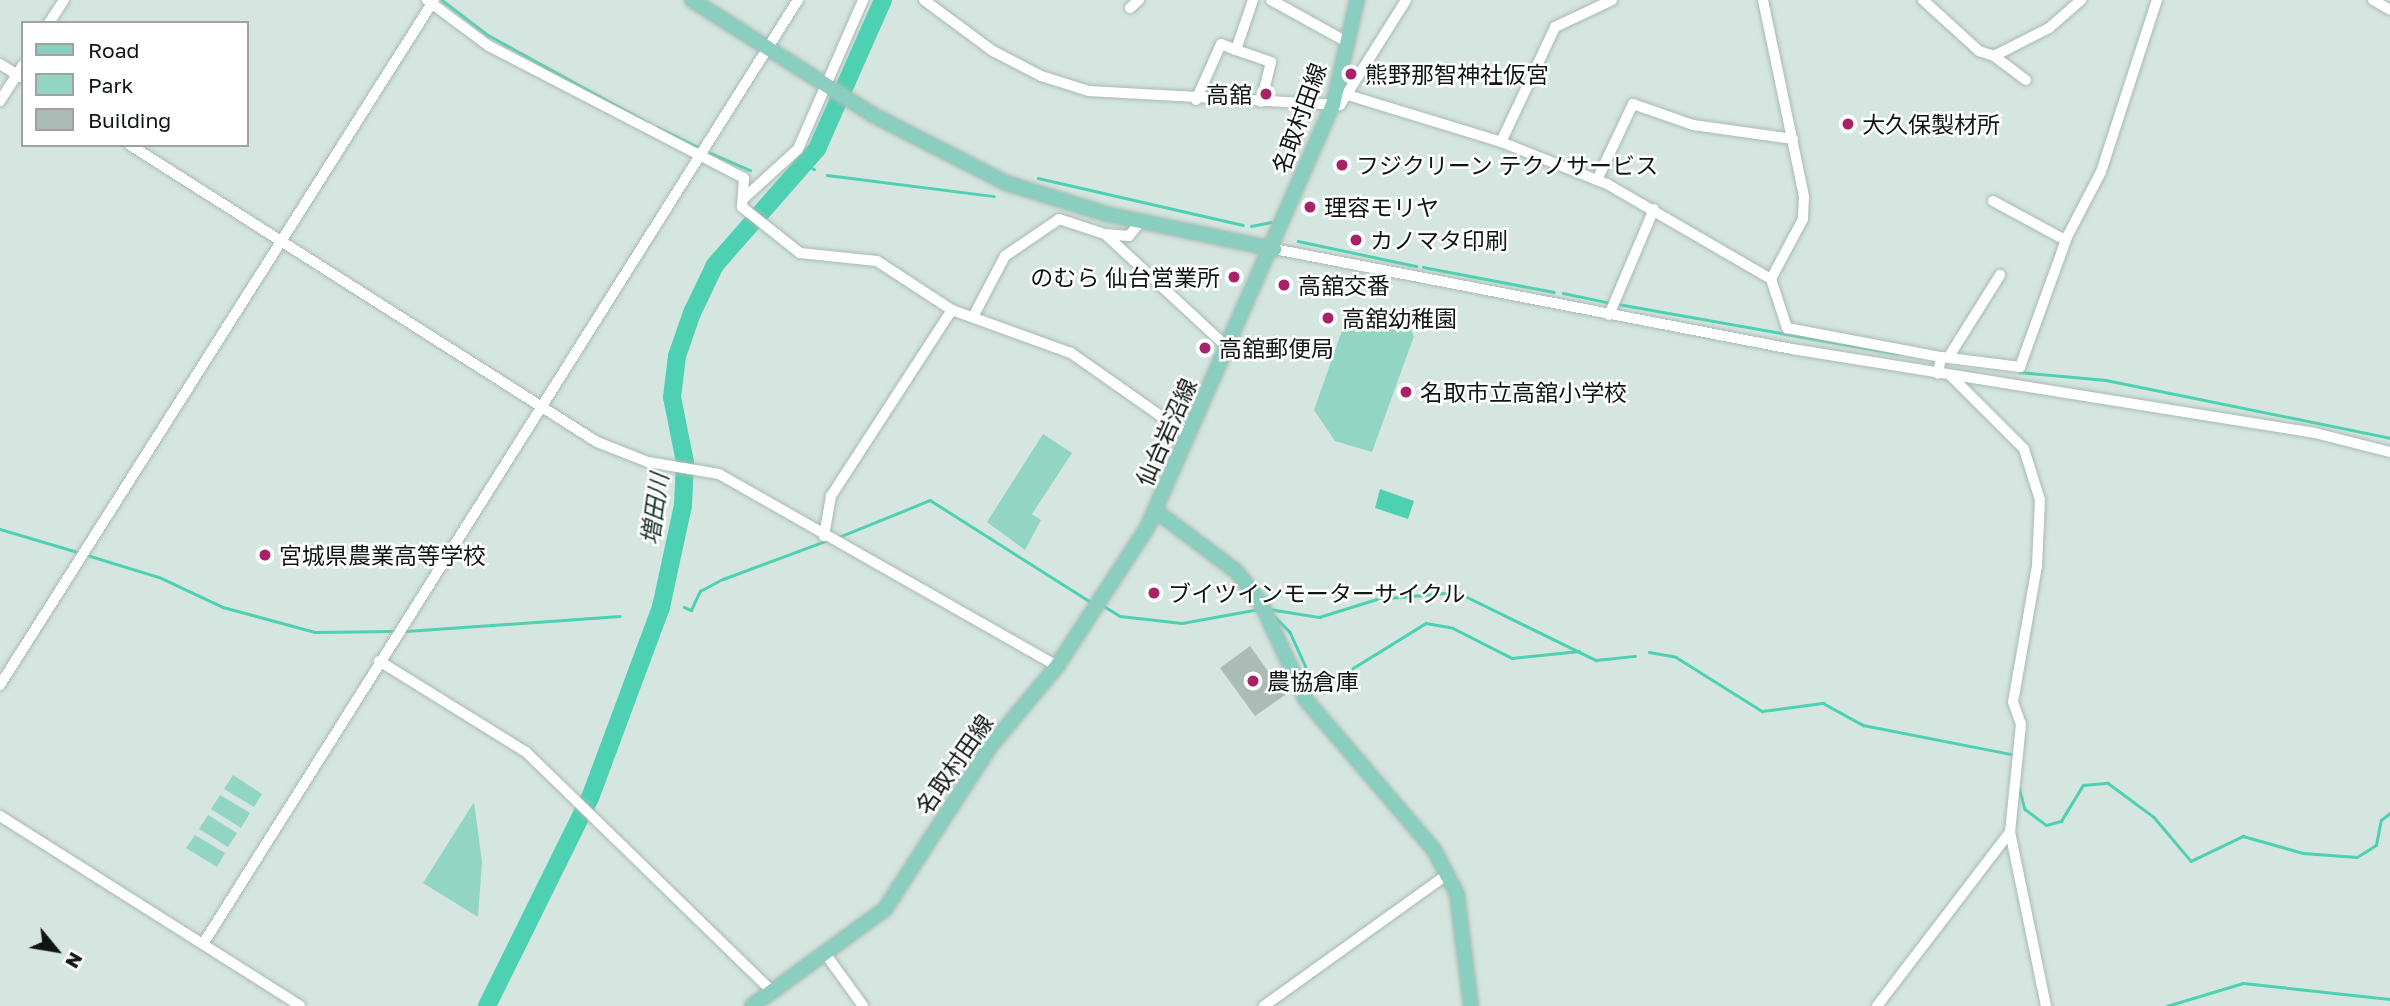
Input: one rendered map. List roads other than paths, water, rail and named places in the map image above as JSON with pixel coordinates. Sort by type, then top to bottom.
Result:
[{"type":"main road","points":[[692,0],[854,102],[951,159],[1006,183],[1140,222],[1274,249]]},
{"type":"main road","name":"名取村田線","points":[[1274,249],[1333,105],[1357,0]]},
{"type":"main road","name":"仙台岩沼線","points":[[1274,249],[1156,511],[1220,556],[1261,603],[1306,699],[1410,819],[1448,874],[1464,929],[1471,1006]]},
{"type":"main road","name":"名取村田線","points":[[752,1006],[769,986],[827,956],[885,909],[989,748],[1057,666],[1156,511]]},
{"type":"street","points":[[50,21],[64,0]]},
{"type":"street","points":[[203,944],[797,0]]},
{"type":"street","points":[[743,203],[798,149],[863,0]]},
{"type":"street","points":[[924,0],[993,51],[1060,83],[1196,100],[1333,105],[1351,96],[1406,0]]},
{"type":"street","points":[[1236,50],[1253,0]]},
{"type":"street","points":[[1271,0],[1349,43]]},
{"type":"street","points":[[1501,142],[1555,27],[1612,0]]},
{"type":"street","points":[[1763,0],[1793,139],[1803,219],[1771,279]]},
{"type":"street","points":[[1923,0],[1979,51],[1994,56],[2026,80]]},
{"type":"street","points":[[1994,56],[2049,28],[2081,0]]},
{"type":"street","points":[[1274,249],[1609,315],[1941,363],[2022,361],[2062,238],[2101,172],[2157,0]]},
{"type":"street","points":[[2373,0],[2390,10]]},
{"type":"street","points":[[0,685],[283,242],[431,1],[489,46],[703,152],[744,178],[743,203],[764,230],[813,258],[877,261],[952,310],[1071,353],[1189,436]]},
{"type":"street","points":[[1196,100],[1221,44],[1271,62]]},
{"type":"street","points":[[1261,102],[1276,49]]},
{"type":"street","points":[[0,64],[21,72],[0,101]]},
{"type":"street","points":[[1351,96],[1501,142],[1597,180],[1654,208],[1771,279],[1787,328],[1941,363],[2024,449],[2035,470],[2039,548],[2013,754],[2010,832],[2046,1006]]},
{"type":"street","points":[[1597,180],[1633,104],[1693,125],[1793,139]]},
{"type":"street","points":[[133,147],[624,455],[719,474],[1057,666]]},
{"type":"street","points":[[1993,201],[2062,238]]},
{"type":"street","points":[[1609,315],[1654,208]]},
{"type":"street","points":[[973,317],[1005,256],[1032,234],[1059,219],[1105,234],[1129,236],[1140,222]]},
{"type":"street","points":[[1105,234],[1228,348]]},
{"type":"street","points":[[1941,363],[2000,275]]},
{"type":"street","points":[[828,538],[831,496],[952,310]]},
{"type":"street","points":[[1951,376],[2315,433],[2390,452]]},
{"type":"street","points":[[379,662],[526,752],[769,986]]},
{"type":"street","points":[[0,816],[300,1006]]},
{"type":"street","points":[[1877,1006],[2010,832]]},
{"type":"street","points":[[1264,1006],[1448,874]]},
{"type":"street","points":[[827,956],[863,1006]]},
{"type":"waterway","points":[[442,0],[488,35],[648,123]]},
{"type":"waterway","name":"増田川","points":[[487,1006],[590,798],[661,607],[683,505],[685,462],[672,397],[677,356],[692,313],[715,265],[817,149],[883,0]]},
{"type":"waterway","points":[[657,127],[702,149]]},
{"type":"waterway","points":[[708,152],[750,170]]},
{"type":"waterway","points":[[806,165],[814,169]]},
{"type":"waterway","points":[[827,175],[994,196]]},
{"type":"waterway","points":[[1038,178],[1243,225]]},
{"type":"waterway","points":[[1251,226],[1271,222]]},
{"type":"waterway","points":[[1298,241],[1416,266]]},
{"type":"waterway","points":[[1423,267],[1554,292]]},
{"type":"waterway","points":[[1563,293],[1611,303]]},
{"type":"waterway","points":[[1618,304],[1898,354]]},
{"type":"waterway","points":[[2019,372],[2106,380],[2390,438]]},
{"type":"waterway","points":[[839,537],[930,500],[1091,602]]},
{"type":"waterway","points":[[0,529],[81,553]]},
{"type":"waterway","points":[[684,607],[691,610],[700,591],[723,579],[825,541]]},
{"type":"waterway","points":[[87,555],[159,577],[223,607],[315,632],[396,631]]},
{"type":"waterway","points":[[1269,609],[1319,617],[1377,599],[1457,592],[1596,660],[1635,656]]},
{"type":"waterway","points":[[1104,606],[1120,616],[1182,623],[1259,609]]},
{"type":"waterway","points":[[406,631],[619,616]]},
{"type":"waterway","points":[[1275,617],[1290,632],[1314,685],[1332,681],[1426,623],[1453,628],[1512,658],[1579,651]]},
{"type":"waterway","points":[[1649,652],[1676,657],[1762,711],[1823,703],[1863,725],[2016,755]]},
{"type":"waterway","points":[[2019,787],[2025,809],[2046,825],[2061,821],[2083,785],[2108,783],[2154,817],[2191,861],[2243,836],[2303,853],[2357,857],[2376,845],[2381,820],[2390,813]]},
{"type":"waterway","points":[[2167,1006],[2243,983],[2390,999]]},
{"type":"place","name":"熊野那智神社仮宮","points":[[1351,74]]},
{"type":"place","name":"高舘","points":[[1266,94]]},
{"type":"place","name":"大久保製材所","points":[[1848,124]]},
{"type":"place","name":"フジクリーン テクノサービス","points":[[1342,165]]},
{"type":"place","name":"理容モリヤ","points":[[1310,207]]},
{"type":"place","name":"カノマタ印刷","points":[[1356,240]]},
{"type":"place","name":"のむら 仙台営業所","points":[[1234,277]]},
{"type":"place","name":"高舘交番","points":[[1284,285]]},
{"type":"place","name":"高舘幼稚園","points":[[1328,318]]},
{"type":"place","name":"高舘郵便局","points":[[1205,348]]},
{"type":"place","name":"名取市立高舘小学校","points":[[1406,392]]},
{"type":"place","name":"宮城県農業高等学校","points":[[265,555]]},
{"type":"place","name":"ブイツインモーターサイクル","points":[[1154,593]]},
{"type":"place","name":"農協倉庫","points":[[1253,681]]}]
